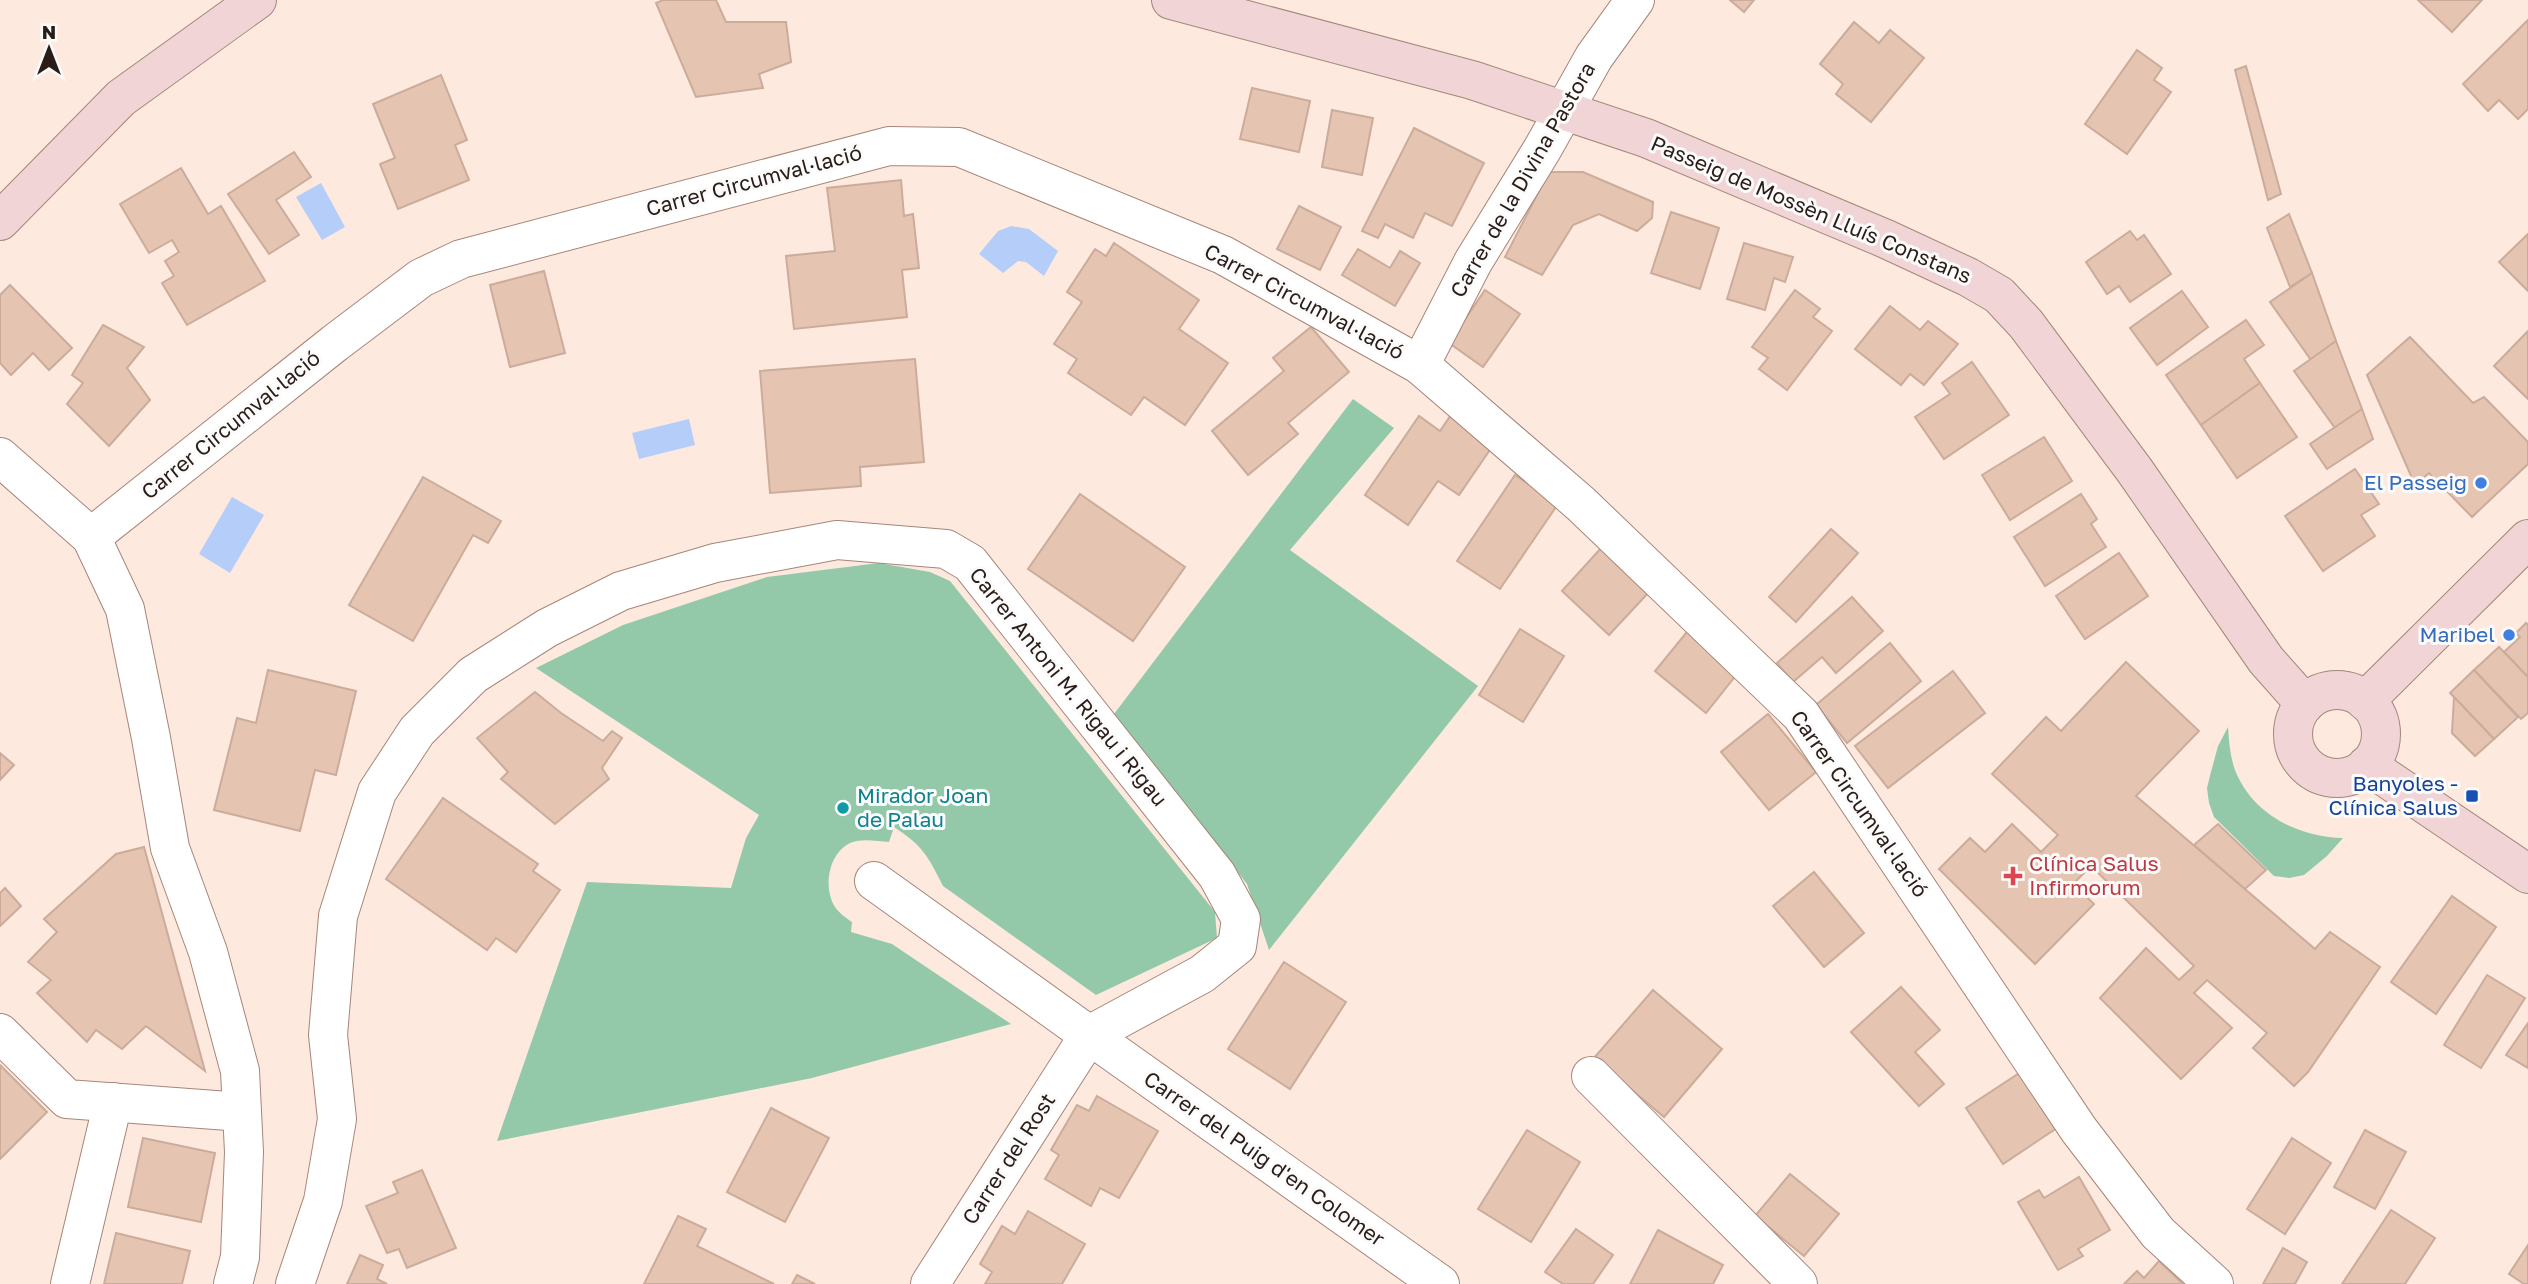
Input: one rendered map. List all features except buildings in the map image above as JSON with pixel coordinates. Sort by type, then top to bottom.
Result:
[{"type":"main road","points":[[0,220],[121,98],[257,0]]},
{"type":"main road","name":"Passeig de Mossèn Lluís Constans","points":[[1171,0],[1462,77],[1646,138],[1874,233],[1969,277],[1999,295],[2026,324],[2135,471],[2266,660],[2305,704]]},
{"type":"main road","points":[[2365,701],[2528,538]]},
{"type":"main road","points":[[2339,690],[2353,693],[2365,701],[2375,713],[2380,733],[2378,747],[2367,765],[2343,777],[2325,776],[2309,768],[2298,754],[2293,737],[2295,719],[2305,704],[2324,692],[2339,690]]},
{"type":"main road","points":[[2367,765],[2528,874]]},
{"type":"street","name":"Carrer de la Divina Pastora","points":[[1420,365],[1473,262],[1594,57],[1635,0]]},
{"type":"street","name":"Carrer Circumval·lació","points":[[91,537],[421,278],[461,260],[889,146],[958,147],[1211,250],[1420,365],[1581,504],[1801,715],[2079,1130],[2158,1233],[2214,1284]]},
{"type":"street","points":[[0,457],[91,537],[125,609],[152,738],[170,848],[208,952],[240,1071],[244,1152],[240,1258],[233,1284]]},
{"type":"street","name":"Carrer Antoni M. Rigau i Rigau","points":[[295,1284],[323,1201],[337,1119],[328,1035],[338,916],[377,792],[417,730],[473,675],[547,628],[621,591],[715,563],[837,540],[946,549],[970,563],[1217,875],[1241,919],[1237,946],[1202,974],[1088,1035]]},
{"type":"street","points":[[874,881],[1088,1035]]},
{"type":"street","points":[[0,1033],[67,1099],[242,1112]]},
{"type":"street","name":"Carrer del Rost","points":[[930,1284],[1088,1035]]},
{"type":"street","name":"Carrer del Puig d'en Colomer","points":[[1088,1035],[1440,1284]]},
{"type":"street","points":[[1591,1076],[1798,1284]]},
{"type":"street","points":[[70,1284],[113,1102]]},
{"type":"green space","points":[[1353,399],[1394,428],[1290,550],[1478,686],[1269,950],[1247,884],[1114,714]]},
{"type":"green space","points":[[879,563],[930,572],[950,581],[1215,912],[1217,938],[1096,995],[943,886],[924,852],[894,827],[889,842],[855,841],[837,855],[832,863],[829,881],[829,891],[835,907],[852,922],[851,932],[892,944],[1011,1024],[812,1078],[497,1141],[587,882],[731,888],[746,838],[759,815],[536,668],[623,625],[767,577]]},
{"type":"green space","points":[[2228,727],[2235,770],[2243,786],[2265,811],[2294,828],[2326,837],[2343,838],[2304,875],[2289,878],[2274,876],[2214,817],[2207,788],[2218,746]]},
{"type":"water","points":[[321,183],[345,227],[322,240],[296,197]]},
{"type":"water","points":[[1011,226],[1029,229],[1058,251],[1044,276],[1026,262],[1018,261],[1003,273],[979,254],[998,231]]},
{"type":"water","points":[[689,419],[695,445],[639,459],[632,433]]},
{"type":"water","points":[[232,497],[264,515],[230,573],[199,554]]},
{"type":"place","name":"El Passeig","points":[[2481,483]]},
{"type":"place","name":"Maribel","points":[[2509,635]]},
{"type":"place","name":"Banyoles - Clínica Salus","points":[[2472,796]]},
{"type":"place","name":"Mirador Joan de Palau","points":[[843,808]]},
{"type":"place","name":"Clínica Salus Infirmorum","points":[[2013,876]]}]
